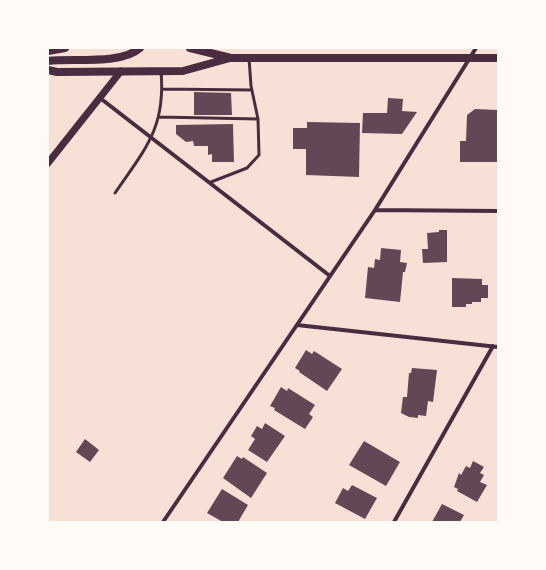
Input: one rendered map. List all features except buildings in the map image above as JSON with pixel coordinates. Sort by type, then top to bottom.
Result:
[{"type":"main road","points":[[48,51],[64,48]]},
{"type":"main road","points":[[48,61],[67,59],[120,59],[134,54],[140,48]]},
{"type":"main road","points":[[190,48],[231,58]]},
{"type":"main road","points":[[48,70],[57,72],[183,71],[231,58],[249,57],[498,58]]},
{"type":"street","points":[[163,522],[375,210],[476,48]]},
{"type":"street","points":[[48,163],[121,71]]},
{"type":"street","points":[[100,98],[330,276]]},
{"type":"street","points":[[375,210],[498,211]]},
{"type":"street","points":[[297,325],[498,347]]},
{"type":"street","points":[[394,522],[493,346]]},
{"type":"lane","points":[[210,182],[247,168],[259,155],[258,119],[252,90],[249,57]]},
{"type":"lane","points":[[115,193],[152,138],[159,117],[162,89],[161,71]]},
{"type":"lane","points":[[162,89],[252,90]]},
{"type":"lane","points":[[159,117],[258,119]]}]
